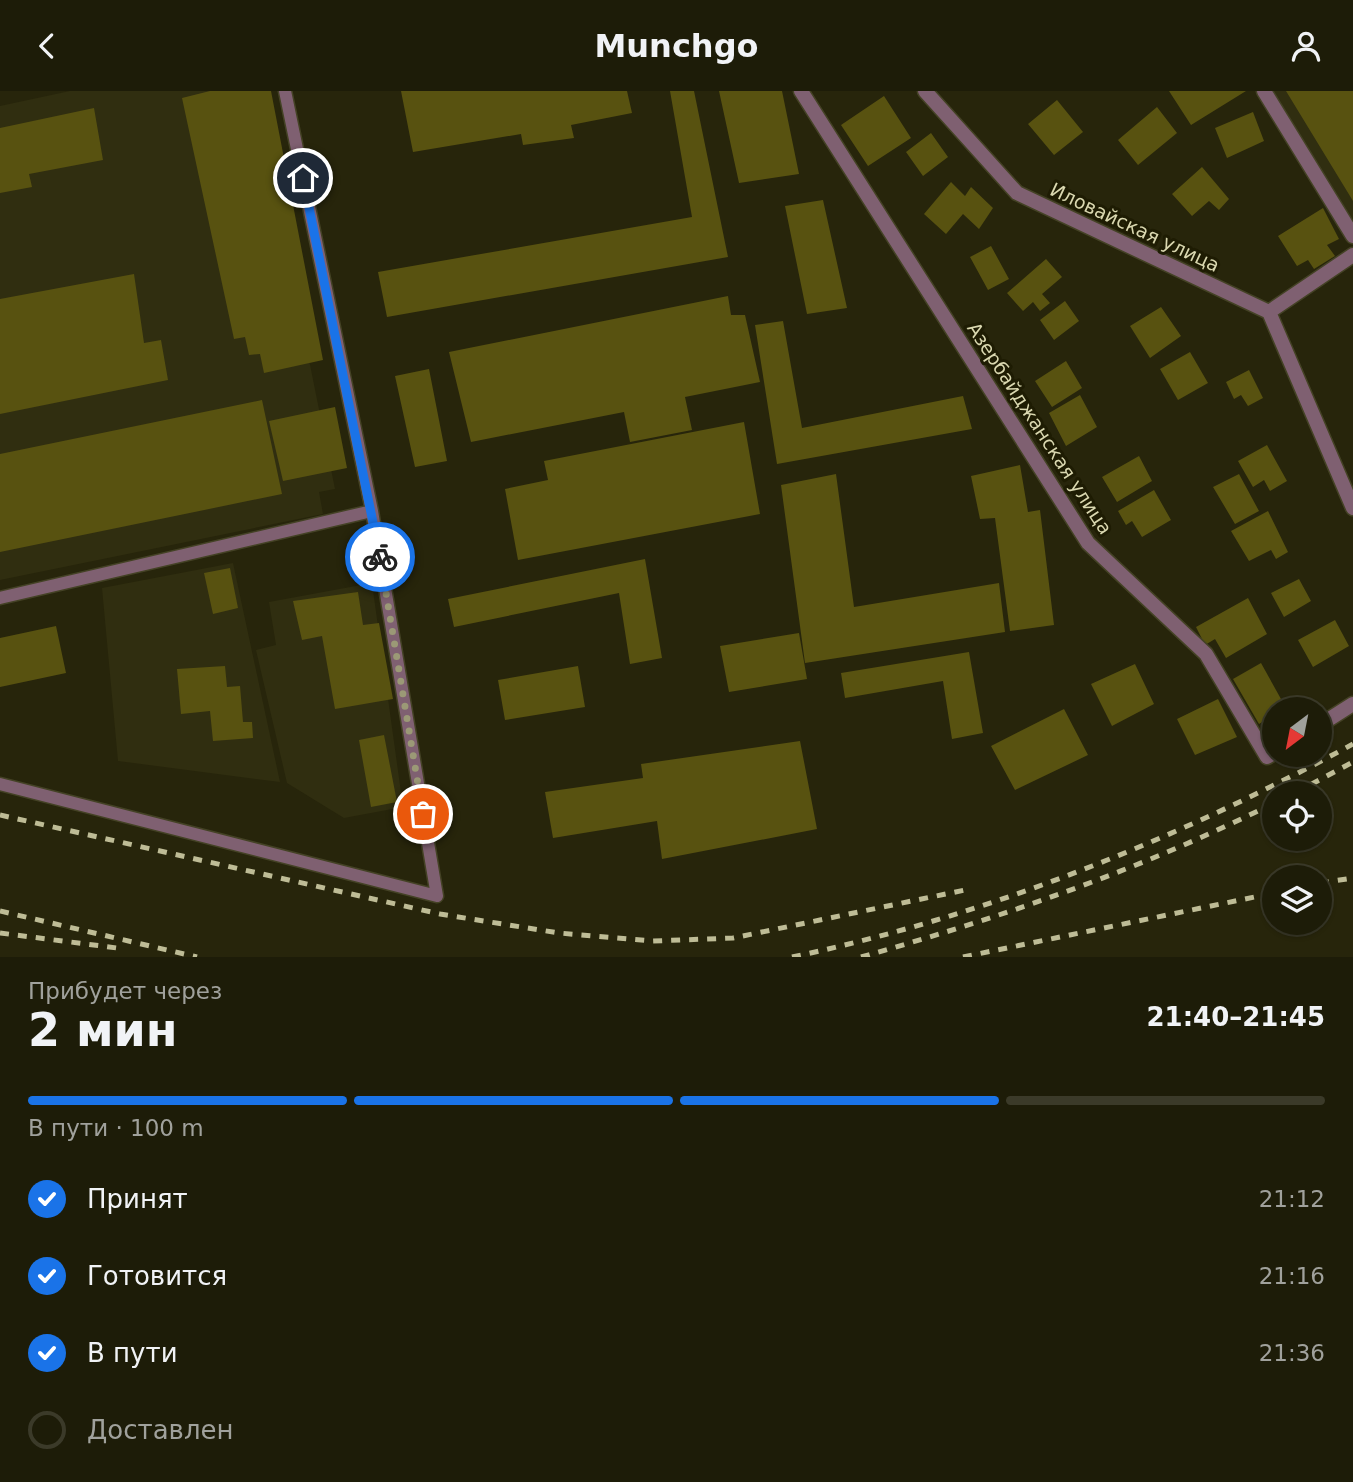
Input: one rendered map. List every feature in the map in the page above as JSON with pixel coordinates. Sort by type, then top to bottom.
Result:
[{"type":"street","name":"Азербайджанская улица","points":[[801,91],[1088,543],[1206,654],[1262,749]]},
{"type":"street","name":"Иловайская улица","points":[[925,91],[1017,193],[1269,312]]},
{"type":"street","points":[[1264,91],[1353,236]]},
{"type":"street","points":[[1353,255],[1269,312],[1353,508]]},
{"type":"street","points":[[1332,717],[1353,704]]},
{"type":"lane","points":[[0,784],[437,896],[372,511],[285,91]]},
{"type":"lane","points":[[0,598],[372,511]]},
{"type":"shaded area","points":[[70,91],[255,91],[335,489],[319,492],[323,514],[0,580],[0,106]]},
{"type":"shaded area","points":[[1273,91],[1353,91],[1353,222]]},
{"type":"shaded area","points":[[233,563],[280,782],[118,761],[102,588]]},
{"type":"shaded area","points":[[372,583],[403,807],[344,818],[287,783],[256,650],[276,645],[269,602]]},
{"type":"building","points":[[210,91],[271,91],[323,360],[264,373],[260,354],[249,355],[245,337],[234,339],[182,98]]},
{"type":"building","points":[[401,91],[627,91],[632,113],[571,125],[574,138],[523,145],[521,134],[413,152]]},
{"type":"building","points":[[670,91],[694,91],[728,257],[387,317],[378,272],[692,217]]},
{"type":"building","points":[[719,91],[782,91],[799,174],[739,183]]},
{"type":"building","points":[[1169,91],[1246,91],[1191,125]]},
{"type":"building","points":[[1286,91],[1353,91],[1353,201]]},
{"type":"building","points":[[884,96],[911,138],[868,166],[841,125]]},
{"type":"building","points":[[1057,100],[1083,132],[1054,155],[1028,124]]},
{"type":"building","points":[[1157,107],[1177,133],[1138,165],[1118,140]]},
{"type":"building","points":[[94,108],[103,160],[29,174],[32,187],[0,193],[0,128]]},
{"type":"building","points":[[1253,112],[1264,141],[1227,158],[1215,128]]},
{"type":"building","points":[[931,133],[948,157],[923,176],[906,152]]},
{"type":"building","points":[[1202,167],[1229,199],[1219,210],[1209,201],[1192,216],[1172,194]]},
{"type":"building","points":[[951,182],[965,196],[971,187],[993,208],[979,229],[963,214],[946,234],[924,214]]},
{"type":"building","points":[[823,200],[847,308],[807,314],[785,206]]},
{"type":"building","points":[[1323,208],[1339,239],[1327,245],[1335,256],[1314,269],[1308,260],[1297,266],[1278,236]]},
{"type":"building","points":[[991,246],[1009,279],[988,290],[970,257]]},
{"type":"building","points":[[1046,259],[1062,277],[1042,294],[1050,303],[1040,311],[1033,302],[1023,311],[1007,293]]},
{"type":"building","points":[[134,274],[144,343],[161,340],[168,380],[0,414],[0,299]]},
{"type":"building","points":[[728,296],[731,315],[745,315],[760,382],[685,397],[692,430],[630,442],[624,412],[471,442],[449,352]]},
{"type":"building","points":[[1065,301],[1079,321],[1054,340],[1040,320]]},
{"type":"building","points":[[1161,307],[1181,336],[1150,358],[1130,326]]},
{"type":"building","points":[[783,321],[802,428],[963,396],[972,429],[777,464],[755,325]]},
{"type":"building","points":[[1190,352],[1208,383],[1178,400],[1160,369]]},
{"type":"building","points":[[1066,361],[1082,388],[1052,407],[1035,381]]},
{"type":"building","points":[[429,369],[447,461],[415,467],[395,376]]},
{"type":"building","points":[[1249,370],[1263,398],[1248,406],[1241,395],[1234,399],[1226,382]]},
{"type":"building","points":[[1080,395],[1097,427],[1066,446],[1049,413]]},
{"type":"building","points":[[262,400],[282,494],[0,552],[0,454]]},
{"type":"building","points":[[335,407],[347,468],[283,481],[269,421]]},
{"type":"building","points":[[744,422],[760,514],[518,560],[505,489],[548,480],[544,461]]},
{"type":"building","points":[[1267,445],[1287,481],[1270,491],[1264,480],[1253,487],[1238,461]]},
{"type":"building","points":[[1139,456],[1152,481],[1117,502],[1102,477]]},
{"type":"building","points":[[1020,465],[1028,512],[1040,510],[1054,625],[1010,631],[995,518],[980,519],[971,476]]},
{"type":"building","points":[[836,474],[854,607],[999,583],[1005,632],[805,663],[781,485]]},
{"type":"building","points":[[1239,474],[1259,511],[1235,524],[1213,487]]},
{"type":"building","points":[[1154,490],[1171,520],[1142,537],[1132,521],[1126,525],[1118,511]]},
{"type":"building","points":[[1268,511],[1288,552],[1276,559],[1271,550],[1249,561],[1231,531]]},
{"type":"building","points":[[645,559],[662,658],[630,664],[619,593],[454,627],[448,599]]},
{"type":"building","points":[[230,568],[238,608],[213,614],[204,573]]},
{"type":"building","points":[[1299,579],[1311,601],[1284,617],[1271,593]]},
{"type":"building","points":[[358,592],[363,625],[379,623],[393,699],[335,709],[322,636],[302,640],[293,601]]},
{"type":"building","points":[[1248,598],[1267,634],[1226,658],[1215,639],[1205,645],[1196,627]]},
{"type":"building","points":[[1335,620],[1349,646],[1313,667],[1298,640]]},
{"type":"building","points":[[56,626],[66,673],[0,687],[0,638]]},
{"type":"building","points":[[799,633],[807,679],[729,692],[720,646]]},
{"type":"building","points":[[969,652],[983,733],[952,739],[943,681],[845,698],[841,673]]},
{"type":"building","points":[[1261,663],[1280,697],[1262,697],[1262,722],[1259,724],[1233,679]]},
{"type":"building","points":[[1135,664],[1154,704],[1112,726],[1091,684]]},
{"type":"building","points":[[225,666],[227,687],[240,686],[243,722],[252,722],[253,738],[213,741],[210,711],[181,714],[177,669]]},
{"type":"building","points":[[578,666],[585,707],[505,720],[498,680]]},
{"type":"building","points":[[1218,699],[1237,737],[1195,755],[1177,719]]},
{"type":"building","points":[[1064,709],[1088,755],[1015,790],[991,746]]},
{"type":"building","points":[[384,735],[397,802],[371,807],[359,740]]},
{"type":"building","points":[[800,741],[817,829],[662,859],[657,821],[553,838],[545,792],[643,778],[641,764]]},
{"type":"railway","points":[[792,957],[937,920],[1080,871],[1219,812],[1353,744]]},
{"type":"railway","points":[[1317,781],[1353,762]]},
{"type":"railway","points":[[861,957],[1071,890],[1174,849],[1262,809]]},
{"type":"railway","points":[[0,815],[440,914],[559,933],[653,941],[733,938],[965,890]]},
{"type":"railway","points":[[1332,881],[1353,878]]},
{"type":"railway","points":[[963,957],[1262,895]]},
{"type":"railway","points":[[0,911],[197,957]]},
{"type":"railway","points":[[0,933],[125,949]]},
{"type":"way so far","points":[[380,557],[423,814]]},
{"type":"route","points":[[303,178],[380,557]]}]
